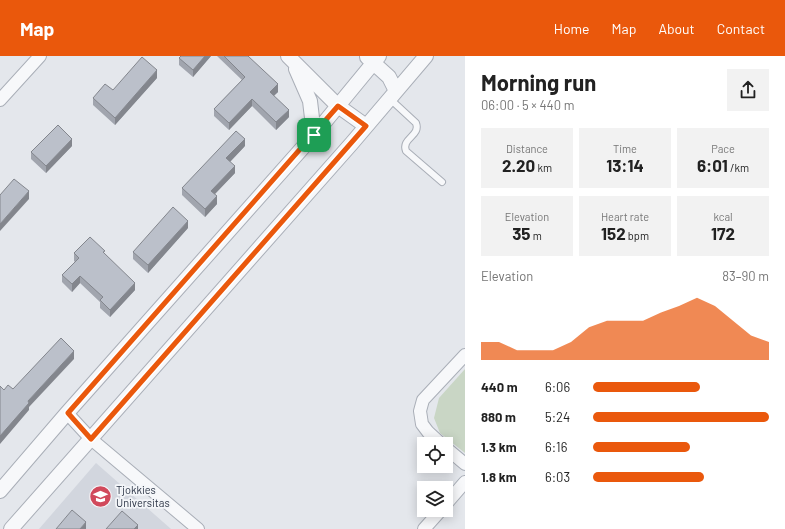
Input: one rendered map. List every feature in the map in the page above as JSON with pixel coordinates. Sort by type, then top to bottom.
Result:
[{"type":"street","points":[[0,100],[40,56]]},
{"type":"street","points":[[11,529],[426,56]]},
{"type":"street","points":[[289,57],[338,106],[366,126]]},
{"type":"street","points":[[289,57],[310,101],[314,135]]},
{"type":"street","points":[[0,491],[314,135],[338,106],[373,58],[389,77],[392,94]]},
{"type":"street","points":[[433,437],[422,424],[420,411],[423,400],[465,355]]},
{"type":"street","points":[[68,413],[91,439],[198,529]]},
{"type":"street","points":[[453,454],[465,464]]},
{"type":"street","points":[[453,496],[465,482]]},
{"type":"street","points":[[424,529],[435,517]]},
{"type":"lane","points":[[392,94],[416,123],[417,127],[417,131],[404,147],[406,151],[442,182]]},
{"type":"shaded area","name":"Tjokkies Universitas","points":[[96,463],[171,529],[39,529]]},
{"type":"green space","points":[[465,369],[465,453],[453,443],[453,437],[445,437],[440,433],[434,418],[439,398]]},
{"type":"building","points":[[181,56],[205,56],[193,70],[179,58]]},
{"type":"building","points":[[224,56],[248,56],[278,84],[270,92],[289,110],[276,122],[252,99],[229,123],[214,109],[245,77]]},
{"type":"building","points":[[142,57],[157,70],[115,118],[93,98],[105,84],[113,90]]},
{"type":"building","points":[[58,125],[72,139],[46,166],[31,152]]},
{"type":"building","points":[[236,131],[245,139],[226,158],[235,166],[211,191],[217,196],[205,209],[182,188]]},
{"type":"building","points":[[14,179],[29,191],[0,224],[0,195]]},
{"type":"building","points":[[173,207],[188,221],[148,265],[133,252]]},
{"type":"building","points":[[90,237],[135,283],[110,310],[100,300],[103,297],[80,276],[72,284],[62,275],[79,258],[74,253]]},
{"type":"building","points":[[61,338],[74,351],[28,401],[29,403],[0,436],[0,386],[4,390],[8,385],[13,389]]},
{"type":"building","points":[[72,510],[86,522],[80,529],[56,529]]},
{"type":"building","points":[[122,511],[138,525],[134,529],[106,529]]},
{"type":"place","name":"Tjokkies Universitas","points":[[100,496]]},
{"type":"route","points":[[338,106],[366,126],[91,439],[68,413],[314,135],[338,106]]}]
